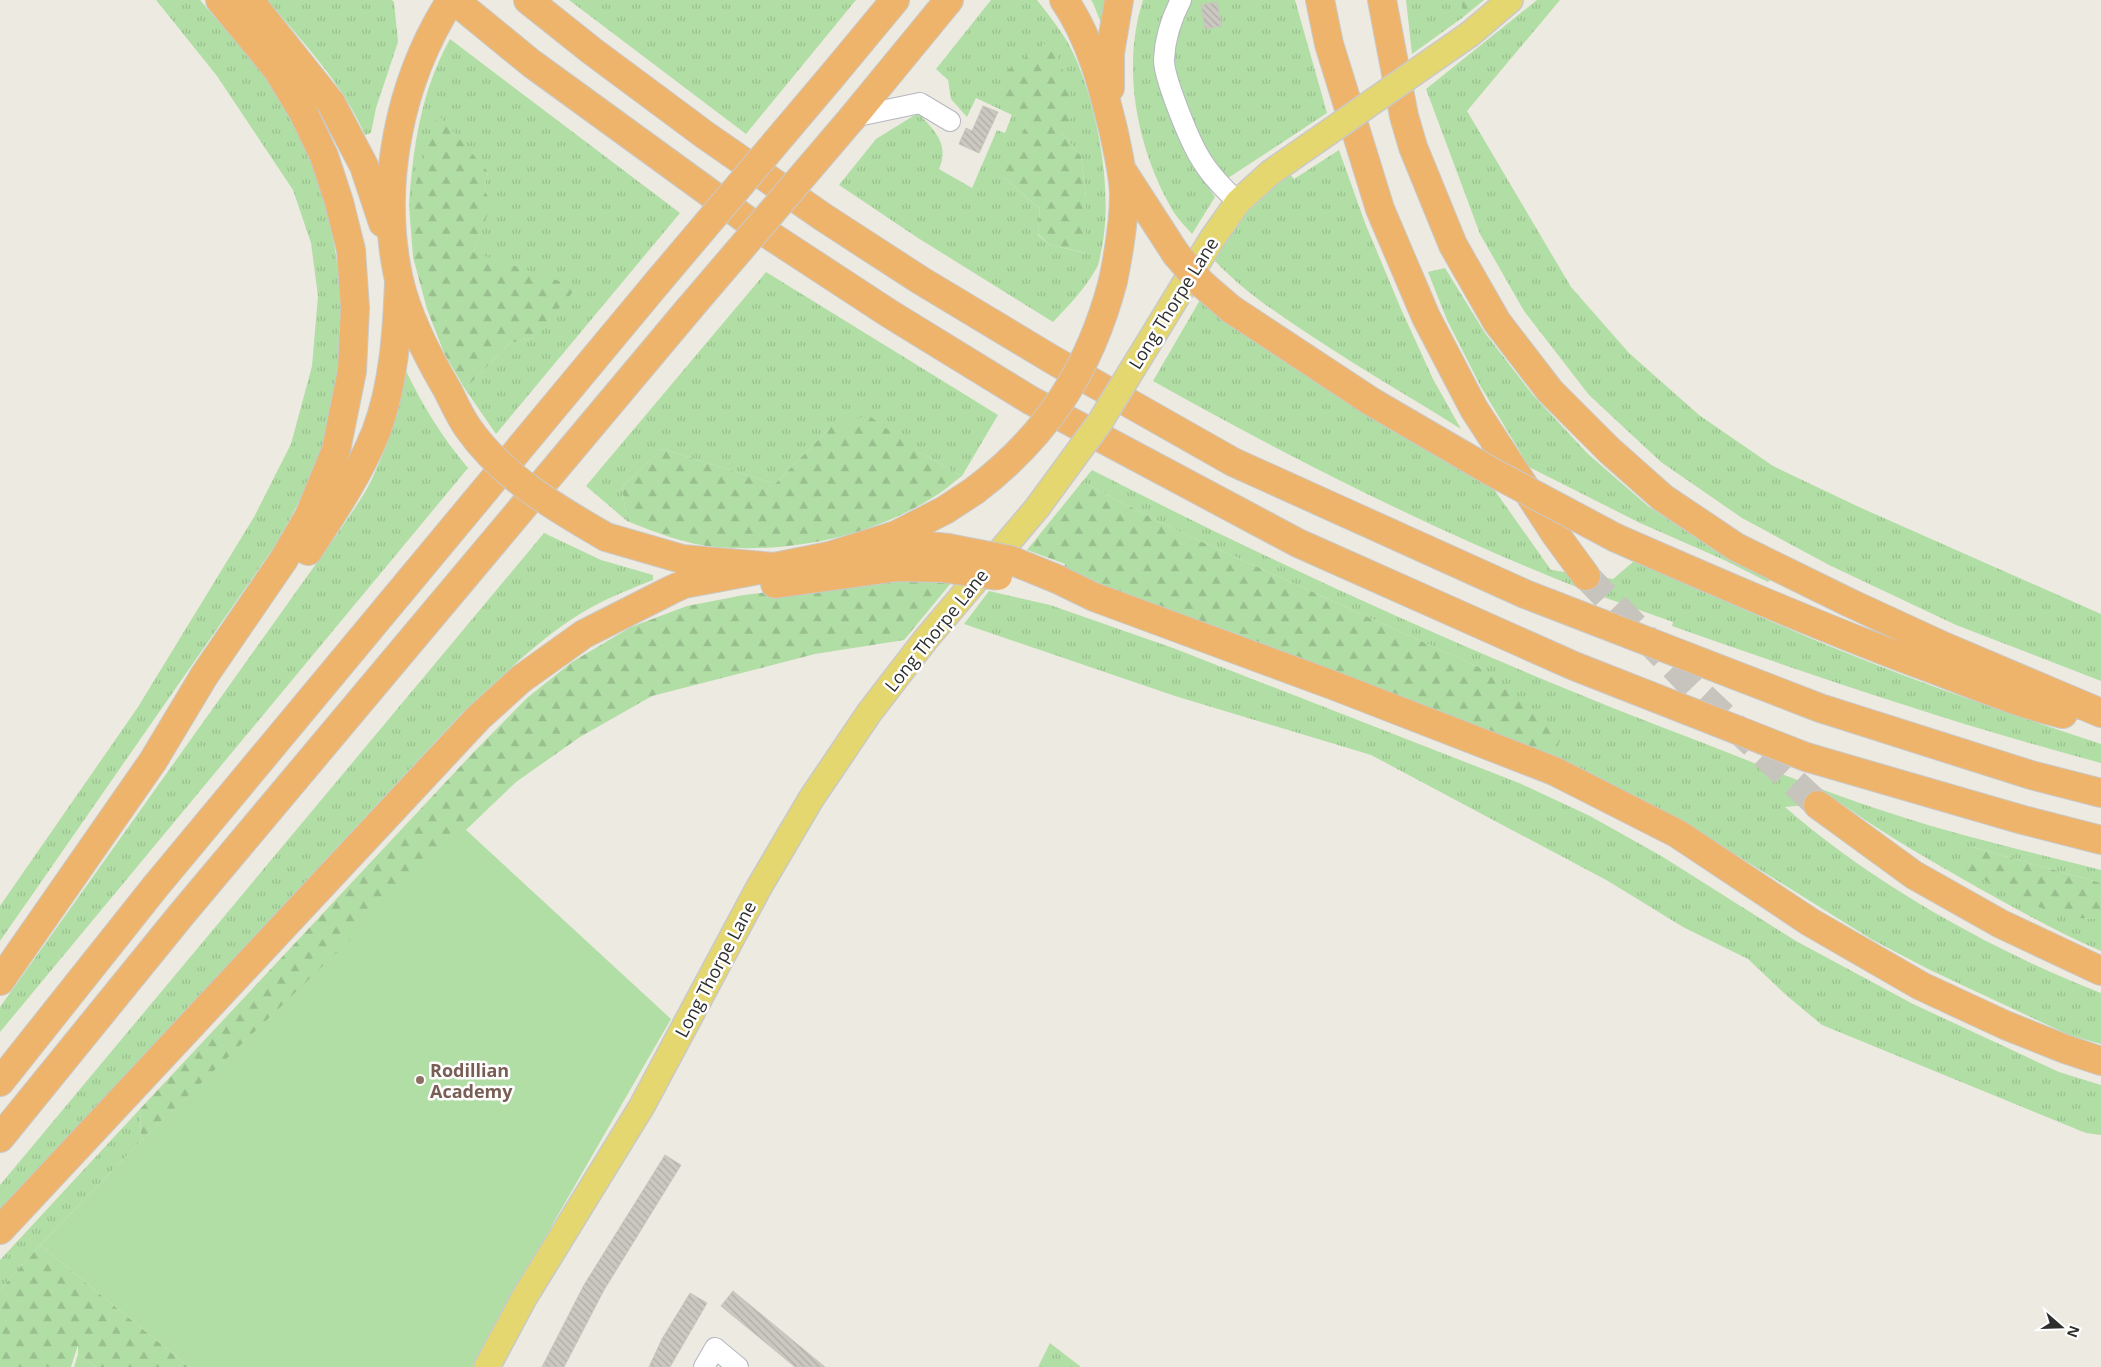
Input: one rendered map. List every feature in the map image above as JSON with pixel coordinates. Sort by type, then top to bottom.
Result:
[{"type":"highway","points":[[153,761],[204,676],[284,559],[309,516],[336,450],[352,371],[355,308],[351,250],[340,202],[324,156],[303,112],[277,69],[220,0]]},
{"type":"highway","points":[[249,0],[331,103],[364,166],[397,271],[422,341],[468,428],[497,462],[551,506],[606,537],[682,559],[774,567]]},
{"type":"highway","points":[[0,981],[153,761],[241,650],[322,530],[362,462],[376,431],[391,376],[398,329],[397,271],[389,207],[392,168],[409,88],[419,61],[452,0],[531,63],[751,224],[866,298],[1030,400],[1298,542],[1574,666],[1806,757],[2101,840]]},
{"type":"highway","points":[[528,0],[592,51],[705,135],[831,222],[920,280],[1053,360],[1232,462],[1525,594],[1820,708],[2031,775],[2101,793]]},
{"type":"highway","points":[[0,1082],[155,887],[895,0]]},
{"type":"highway","points":[[0,1138],[181,916],[689,309],[853,117],[949,0]]},
{"type":"highway","points":[[1109,112],[1110,53],[1119,0]]},
{"type":"highway","points":[[1320,0],[1330,44],[1380,209],[1426,317],[1474,409],[1556,536],[1586,576]]},
{"type":"highway","points":[[1382,0],[1404,116],[1412,147],[1453,245],[1503,330],[1550,391],[1602,444],[1664,498],[1736,547],[1850,604],[2101,714]]},
{"type":"highway","points":[[0,1230],[478,718],[521,680],[584,634],[684,584],[829,556],[868,545],[920,525],[974,491],[1015,458],[1050,417],[1068,391],[1095,339],[1113,281],[1120,250],[1123,218],[1122,171],[1096,65],[1066,2]]},
{"type":"highway","points":[[1122,171],[1176,254],[1201,282],[1231,309],[1372,402],[1492,472],[1616,538],[1768,604],[1875,648],[2052,712],[2101,723]]},
{"type":"highway","points":[[868,545],[908,544],[945,558]]},
{"type":"highway","points":[[622,614],[683,598],[898,567],[945,558],[1010,560],[1055,584],[1335,686],[1554,771],[1678,834],[1810,922],[1921,986],[2005,1025],[2066,1050],[2101,1061]]},
{"type":"highway","points":[[1818,805],[1914,875],[2001,924],[2101,972]]},
{"type":"main road","name":"Long Thorpe Lane","points":[[487,1367],[524,1298],[642,1106],[758,889],[811,799],[880,698],[926,639],[1037,508],[1100,422],[1212,239],[1238,202],[1270,173],[1470,34],[1510,0]]},
{"type":"street","points":[[1180,0],[1169,30],[1164,60],[1170,87],[1199,156],[1220,185],[1238,202]]},
{"type":"street","points":[[853,117],[920,103],[950,121]]},
{"type":"street","points":[[704,1367],[715,1348],[738,1367]]},
{"type":"green space","points":[[156,0],[200,0],[259,69],[286,111],[308,155],[324,200],[334,245],[340,292],[340,340],[335,388],[325,437],[316,465],[276,544],[0,941],[0,906],[138,707],[254,517],[291,444],[312,366],[318,296],[311,243],[293,190],[217,76]]},
{"type":"green space","points":[[267,0],[392,0],[394,2],[398,42],[376,108],[371,133],[365,135],[356,116],[334,81]]},
{"type":"green space","points":[[569,0],[856,0],[746,134]]},
{"type":"green space","points":[[991,0],[1037,0],[1063,34],[1075,57],[1097,125],[1106,201],[1105,225],[1097,267],[1082,290],[1053,322],[918,238],[839,185],[876,139],[918,113],[939,138],[943,152],[939,169],[972,188],[997,130],[1005,133],[1012,115],[976,98],[967,117],[951,99],[948,80],[936,69]],"holes":[[[1028,121],[1060,131],[1081,156],[1086,198],[1085,253],[1050,245],[1038,235],[1040,209],[1004,178]]]},
{"type":"green space","points":[[1091,0],[1108,0],[1102,25],[1093,3]]},
{"type":"green space","points":[[1143,0],[1295,0],[1327,113],[1225,180],[1191,161],[1215,197],[1192,234],[1175,214],[1160,187],[1150,162],[1136,108],[1133,81],[1133,53],[1136,26]]},
{"type":"green space","points":[[1406,0],[1462,0],[1462,18],[1412,54]]},
{"type":"green space","points":[[1462,0],[1484,0],[1462,18]]},
{"type":"green space","points":[[1537,0],[1560,0],[1467,111],[1571,287],[1629,353],[1699,415],[1773,466],[1859,507],[2101,614],[2101,681],[1956,625],[1829,565],[1742,518],[1661,462],[1589,395],[1524,311],[1480,234],[1426,89]]},
{"type":"green space","points":[[450,39],[680,213],[496,434],[465,389],[510,343],[535,337],[473,252],[491,203],[484,190],[488,172],[409,205],[416,141],[425,99],[440,59]]},
{"type":"green space","points":[[1051,39],[1069,87],[1075,114],[1060,131],[1081,156],[1086,198],[1086,253],[1050,245],[1038,234],[1040,209],[1003,177],[1028,121],[1004,102],[1000,76]]},
{"type":"green space","points":[[438,114],[488,172],[484,190],[492,203],[473,252],[577,287],[535,337],[510,343],[465,389],[444,353],[427,309],[413,257],[409,205]]},
{"type":"green space","points":[[1339,150],[1365,223],[1401,309],[1433,379],[1461,429],[1349,361],[1286,319],[1249,292],[1214,260],[1230,234],[1266,192],[1289,173],[1294,179]]},
{"type":"green space","points":[[1445,268],[1485,333],[1533,395],[1588,454],[1648,506],[1724,556],[1770,580],[1768,582],[1722,559],[1640,523],[1529,467],[1481,387],[1447,320],[1428,272]]},
{"type":"green space","points":[[766,272],[998,415],[962,476],[919,452],[831,427],[775,484],[662,449],[622,487],[627,521],[586,486]]},
{"type":"green space","points":[[1200,300],[1225,323],[1229,318],[1493,488],[1551,570],[1613,579],[1634,561],[1871,663],[2101,744],[2101,763],[1885,699],[1672,626],[1673,622],[1564,582],[1448,532],[1299,460],[1153,381]]},
{"type":"green space","points":[[406,371],[434,422],[468,468],[0,1032],[0,1007],[364,494],[388,441]]},
{"type":"green space","points":[[868,415],[919,452],[962,476],[932,498],[908,512],[882,523],[829,539],[801,544],[745,548],[706,546],[671,537],[627,521],[622,487],[662,449],[775,484],[831,427]]},
{"type":"green space","points":[[1092,470],[1243,545],[1395,616],[1628,714],[1821,789],[1890,813],[1969,836],[2101,870],[2101,883],[1969,846],[2086,919],[2101,919],[2101,951],[2056,930],[1927,859],[1839,802],[1785,807],[1856,863],[1895,889],[2018,957],[2101,993],[2101,1044],[2069,1035],[1928,969],[1871,939],[1683,822],[1558,757],[1536,749],[1483,669],[1180,532],[1082,482]]},
{"type":"green space","points":[[1082,482],[1180,532],[1483,669],[1562,735],[1557,748],[1536,749],[1261,643],[1063,571],[1065,564],[1027,550]]},
{"type":"green space","points":[[544,533],[601,560],[653,575],[653,580],[605,600],[572,619],[523,657],[462,713],[0,1210],[0,1185]]},
{"type":"green space","points":[[900,575],[951,583],[904,640],[815,654],[652,696],[580,737],[516,782],[141,1141],[140,1109],[471,755],[527,698],[572,662],[631,627],[687,606],[744,595]]},
{"type":"green space","points":[[989,591],[1050,605],[1173,648],[1519,783],[1590,816],[1663,857],[1796,941],[1913,1004],[2059,1072],[2101,1085],[2101,1135],[2086,1133],[1822,1025],[1786,995],[1748,959],[1683,927],[1608,881],[1371,755],[1175,696],[964,624]]},
{"type":"green space","name":"Rodillian Academy","points":[[465,829],[671,1019],[555,1220],[475,1367],[189,1367],[40,1245],[141,1141]]},
{"type":"green space","points":[[1969,846],[2101,883],[2101,919],[2065,915],[2047,910],[1992,885],[1961,865]]},
{"type":"green space","points":[[140,1109],[141,1141],[40,1245],[0,1290],[0,1260]]},
{"type":"green space","points":[[40,1245],[189,1367],[96,1367],[78,1354],[78,1345],[71,1367],[0,1367],[0,1290]]},
{"type":"green space","points":[[1050,1343],[1081,1367],[1038,1367]]},
{"type":"green space","points":[[78,1354],[96,1367],[74,1367]]},
{"type":"building","points":[[1217,2],[1222,26],[1205,29],[1201,5]]},
{"type":"building","points":[[983,106],[998,112],[979,153],[959,144],[966,128],[972,131]]},
{"type":"building","points":[[665,1155],[681,1165],[604,1290],[564,1367],[542,1367],[584,1285]]},
{"type":"building","points":[[733,1291],[825,1367],[795,1367],[721,1306]]},
{"type":"building","points":[[690,1293],[707,1303],[670,1367],[649,1367],[662,1339]]},
{"type":"tunnel","points":[[1586,576],[1700,694],[1818,805]]},
{"type":"place","name":"Rodillian Academy","points":[[420,1080]]}]
